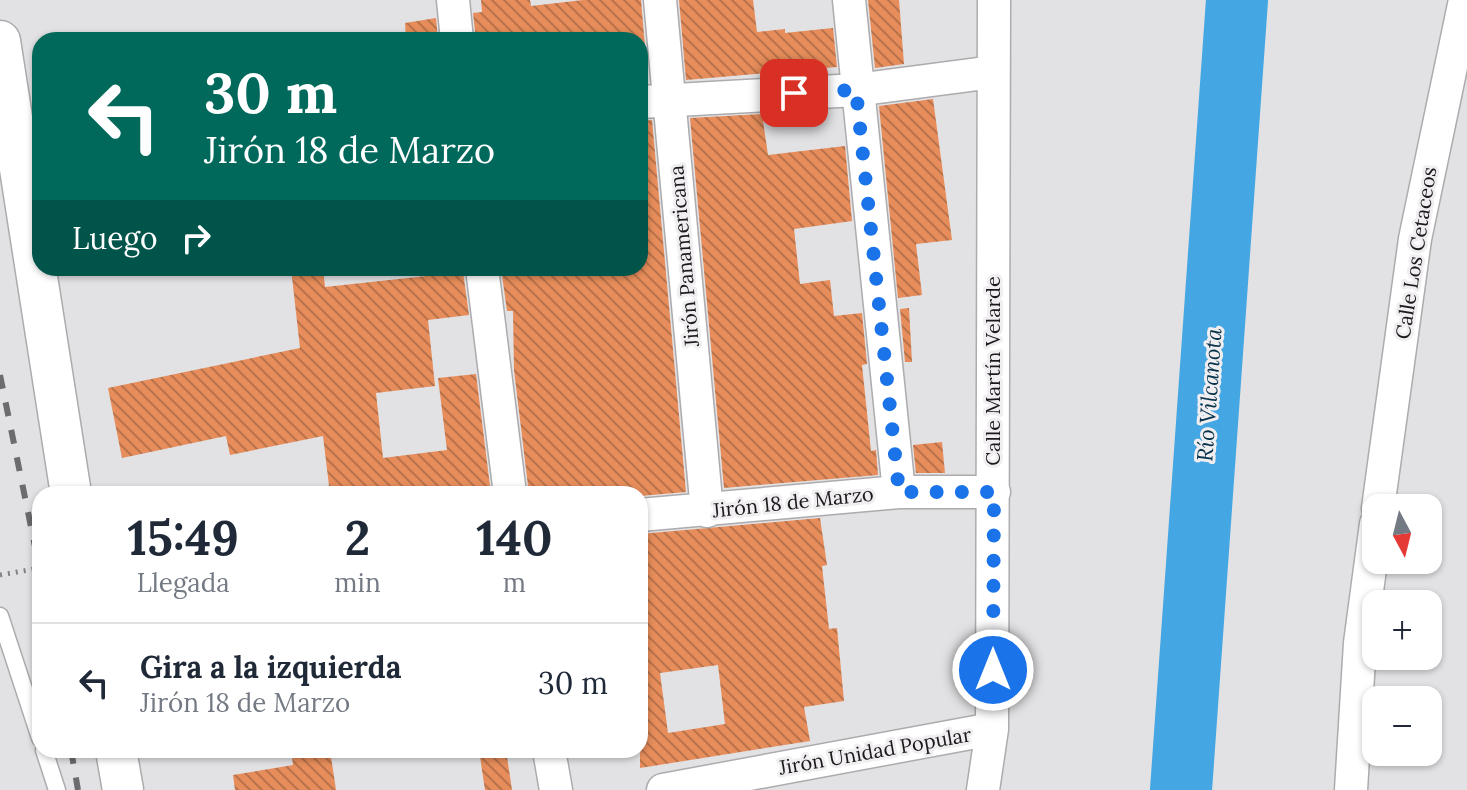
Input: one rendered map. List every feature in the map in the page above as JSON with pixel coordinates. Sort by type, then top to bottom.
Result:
[{"type":"street","points":[[453,0],[456,32]]},
{"type":"street","name":"Jirón Panamericana","points":[[660,0],[655,101],[707,511]]},
{"type":"street","points":[[849,0],[899,492]]},
{"type":"street","name":"Calle Martín Velarde","points":[[983,790],[992,729],[994,0]]},
{"type":"street","name":"Calle Los Cetaceos","points":[[1380,494],[1415,239],[1465,0]]},
{"type":"street","points":[[0,41],[32,245]]},
{"type":"street","points":[[655,101],[856,90],[993,72]]},
{"type":"street","points":[[37,276],[70,486]]},
{"type":"street","points":[[483,276],[509,486]]},
{"type":"street","name":"Jirón 18 de Marzo","points":[[648,515],[899,492],[994,492]]},
{"type":"street","points":[[1351,790],[1360,643],[1369,574]]},
{"type":"street","name":"Jirón Unidad Popular","points":[[663,790],[992,729]]},
{"type":"street","points":[[117,758],[123,790]]},
{"type":"street","points":[[550,758],[556,790]]},
{"type":"lane","points":[[0,616],[32,714]]},
{"type":"lane","points":[[47,758],[57,790]]},
{"type":"path","points":[[0,575],[32,569]]},
{"type":"building","points":[[481,0],[530,0],[531,6],[583,0],[641,0],[644,32],[475,32],[473,13],[482,12]]},
{"type":"building","points":[[679,0],[753,0],[757,32],[785,29],[785,33],[833,28],[837,67],[686,80]]},
{"type":"building","points":[[868,0],[899,0],[904,64],[875,68]]},
{"type":"building","points":[[436,18],[437,32],[406,32],[405,23]]},
{"type":"building","points":[[933,99],[952,240],[916,244],[922,295],[898,298],[879,106]]},
{"type":"building","points":[[762,114],[768,155],[845,146],[852,221],[794,229],[800,284],[830,280],[834,316],[862,313],[867,364],[862,365],[871,451],[876,450],[878,475],[724,488],[690,118]]},
{"type":"building","points":[[648,120],[652,120],[686,492],[648,495],[648,486],[528,486],[514,370],[513,311],[507,311],[502,276],[648,276]]},
{"type":"building","points":[[292,276],[324,276],[325,287],[426,276],[464,276],[469,315],[428,320],[435,386],[376,393],[383,458],[447,450],[438,378],[476,374],[490,486],[329,486],[323,436],[230,455],[226,436],[122,458],[108,388],[300,348]]},
{"type":"building","points":[[909,308],[912,362],[905,362],[900,309]]},
{"type":"building","points":[[942,442],[945,473],[916,473],[913,445]]},
{"type":"building","points":[[820,518],[827,565],[822,566],[829,629],[837,628],[844,701],[804,707],[810,741],[640,768],[640,758],[648,758],[648,533]],"holes":[[[718,665],[725,724],[668,733],[660,673]]]},
{"type":"building","points":[[292,758],[331,758],[336,790],[235,790],[233,775],[293,765]]},
{"type":"building","points":[[480,758],[507,758],[512,790],[485,790]]},
{"type":"waterway","name":"Río Vilcanota","points":[[1181,790],[1237,0]]},
{"type":"railway","points":[[0,375],[32,532]]},
{"type":"railway","points":[[72,758],[78,790]]},
{"type":"route","points":[[794,93],[856,90],[899,492],[994,492],[993,670]]}]
